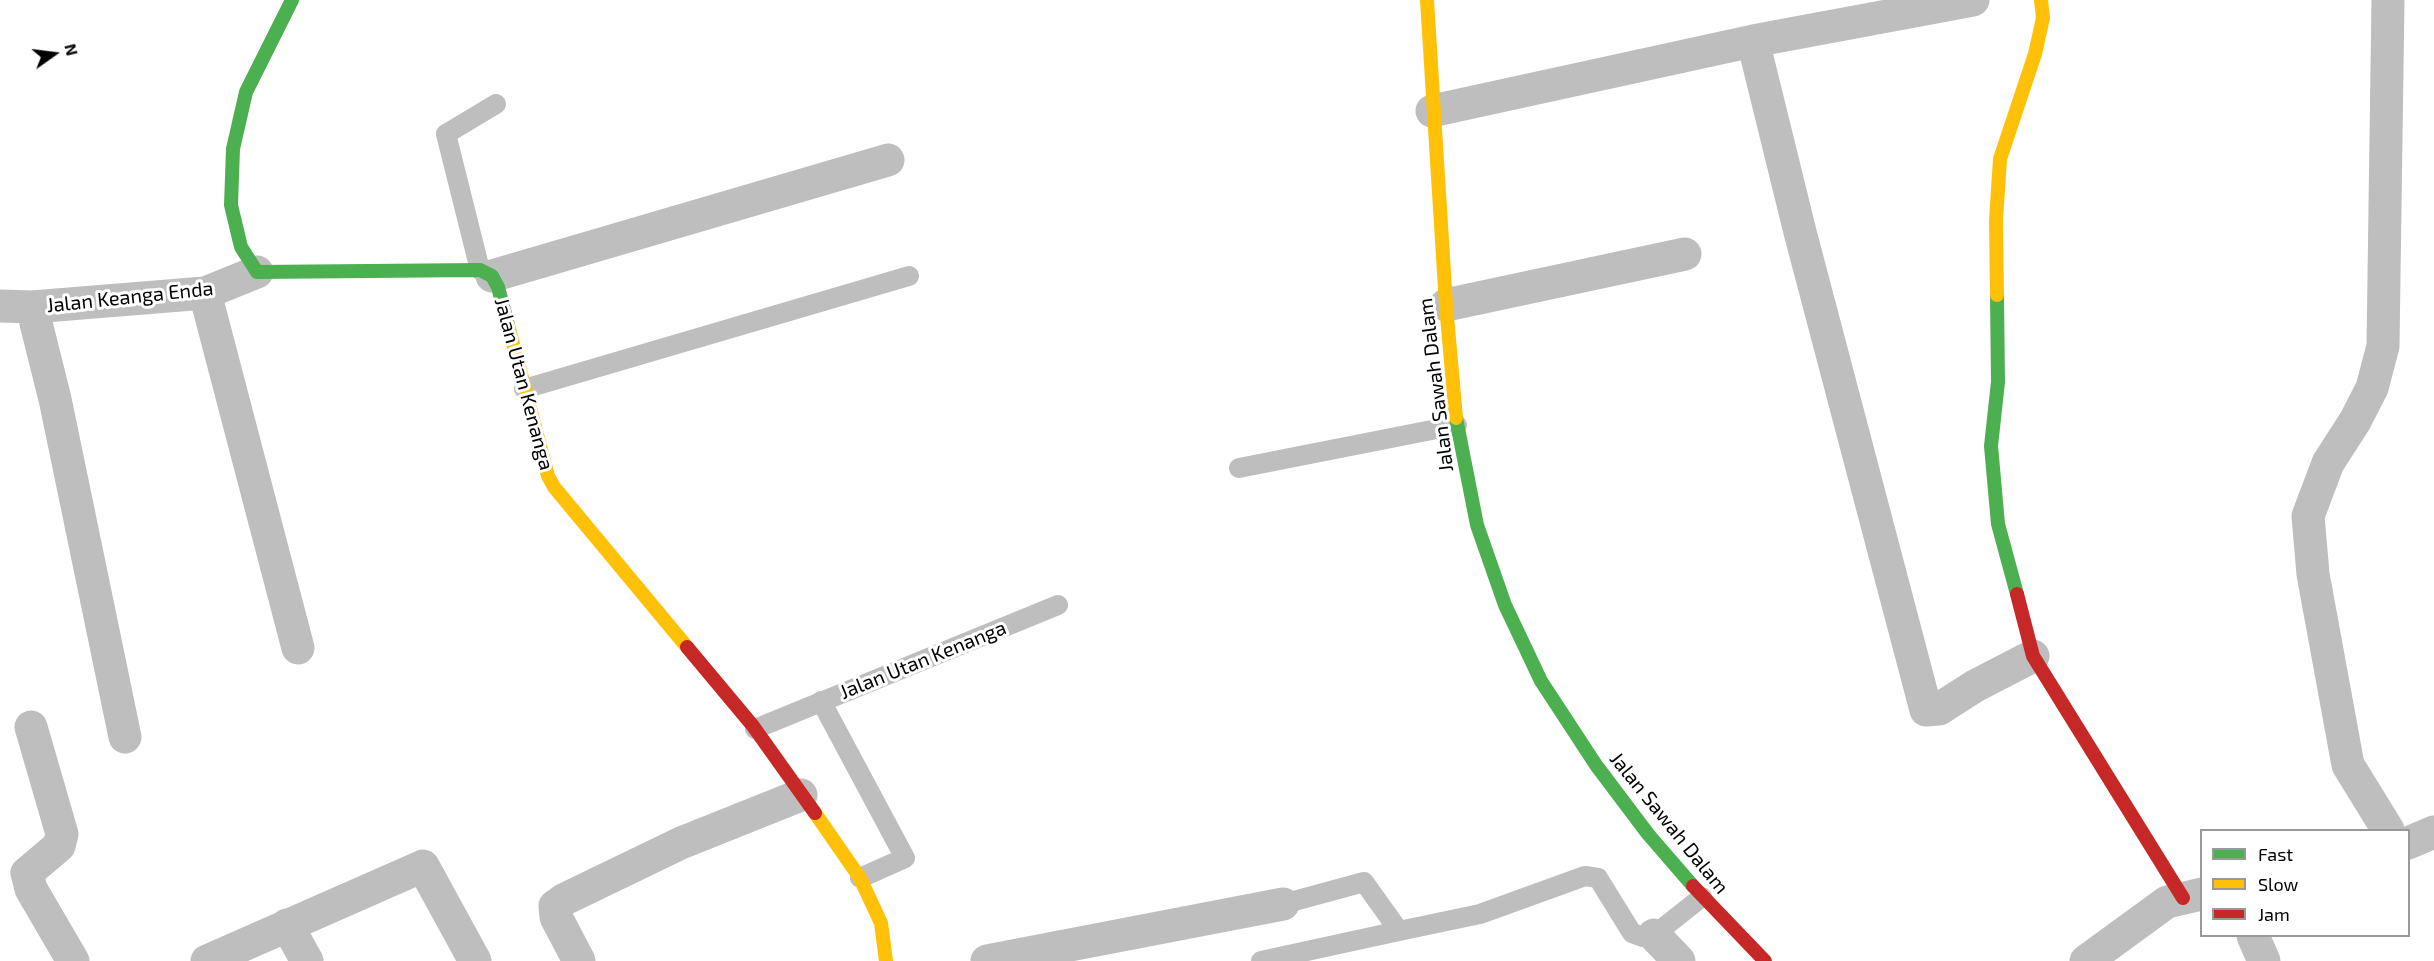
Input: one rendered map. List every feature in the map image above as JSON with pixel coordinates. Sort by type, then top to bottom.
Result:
[{"type":"street","points":[[292,0],[246,92],[233,149],[231,205],[241,247],[256,272],[486,273],[888,160]]},
{"type":"street","name":"Jalan Sawah Dalam","points":[[1427,0],[1432,111],[1446,304],[1447,427],[1505,605],[1541,681],[1602,773],[1648,834],[1694,903],[1765,961]]},
{"type":"street","points":[[1432,111],[1753,41],[1973,0]]},
{"type":"street","points":[[2041,0],[2043,18],[2035,54],[2000,159],[1996,220],[1998,382],[1991,446],[1998,524],[2033,656],[2192,896],[2167,902],[2086,961]]},
{"type":"street","points":[[2387,829],[2348,765],[2313,574],[2308,516],[2328,463],[2355,421],[2372,388],[2383,346],[2388,0]]},
{"type":"street","points":[[1753,41],[1800,232],[1926,710],[1939,709],[1974,686],[2033,656]]},
{"type":"street","points":[[1446,304],[1684,254]]},
{"type":"street","name":"Jalan Keanga Enda","points":[[0,306],[32,307],[205,293],[256,272]]},
{"type":"street","name":"Jalan Utan Kenanga","points":[[486,273],[498,287],[548,476],[554,487],[735,703],[860,878],[881,923],[886,961]]},
{"type":"street","points":[[205,293],[298,648]]},
{"type":"street","points":[[32,307],[55,399],[125,737]]},
{"type":"street","points":[[31,727],[62,834],[59,846],[27,873],[31,889],[71,958]]},
{"type":"street","points":[[579,961],[556,917],[555,906],[681,843],[801,795]]},
{"type":"street","points":[[2410,843],[2434,832]]},
{"type":"street","points":[[207,961],[423,866],[475,961]]},
{"type":"street","points":[[987,961],[1283,904]]},
{"type":"street","points":[[287,925],[307,961]]},
{"type":"street","points":[[1660,930],[1679,961]]},
{"type":"street","points":[[2253,937],[2264,961]]},
{"type":"lane","points":[[486,273],[446,134],[496,104]]},
{"type":"lane","points":[[524,389],[909,276]]},
{"type":"lane","points":[[1239,468],[1447,427]]},
{"type":"lane","name":"Jalan Utan Kenanga","points":[[754,728],[1058,605]]},
{"type":"lane","points":[[821,701],[905,858],[860,878]]},
{"type":"lane","points":[[1261,961],[1480,914],[1585,876],[1598,878],[1632,933],[1643,937],[1660,930],[1694,903]]},
{"type":"lane","points":[[1283,904],[1364,882],[1399,931]]},
{"type":"traffic: fast","points":[[292,0],[246,92],[233,149],[231,205],[241,247],[257,272],[480,270],[492,276],[498,287],[508,325]]},
{"type":"traffic: fast","points":[[1997,295],[1998,382],[1991,446],[1998,524],[2017,594]]},
{"type":"traffic: fast","points":[[1456,418],[1477,525],[1505,605],[1541,681],[1596,765],[1648,834],[1693,886]]},
{"type":"traffic: slow","points":[[1427,0],[1446,305],[1456,418]]},
{"type":"traffic: slow","points":[[1997,295],[1996,220],[2000,159],[2035,54],[2043,18],[2041,0]]},
{"type":"traffic: slow","points":[[508,325],[548,476],[554,487],[687,647]]},
{"type":"traffic: slow","points":[[815,813],[860,878],[881,923],[886,961]]},
{"type":"traffic: jam","points":[[2017,594],[2033,656],[2183,898]]},
{"type":"traffic: jam","points":[[687,647],[753,726],[815,813]]},
{"type":"traffic: jam","points":[[1693,886],[1765,961]]}]
